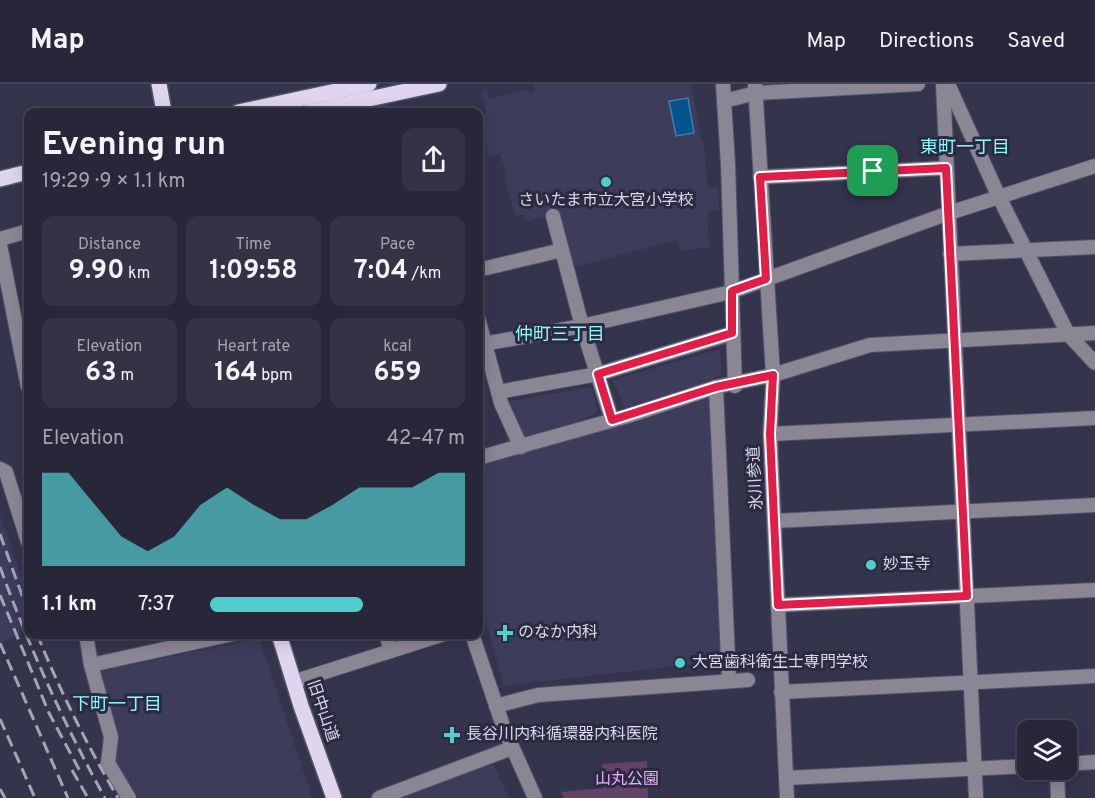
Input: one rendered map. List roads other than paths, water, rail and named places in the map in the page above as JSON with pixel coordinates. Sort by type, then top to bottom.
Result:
[{"type":"main road","points":[[159,84],[163,108]]},
{"type":"main road","points":[[318,108],[347,97],[369,84]]},
{"type":"main road","points":[[267,108],[439,84]]},
{"type":"main road","points":[[0,179],[24,173]]},
{"type":"main road","name":"旧中山道","points":[[280,639],[293,682],[334,798]]},
{"type":"street","points":[[723,84],[728,164],[735,385]]},
{"type":"street","points":[[724,101],[755,88],[918,84]]},
{"type":"street","points":[[943,84],[976,798]]},
{"type":"street","points":[[948,84],[999,197],[1068,334],[1095,363]]},
{"type":"street","name":"氷川参道","points":[[755,88],[773,375],[770,434],[787,798]]},
{"type":"street","points":[[483,345],[582,326],[732,291],[949,213],[1095,166]]},
{"type":"street","points":[[760,177],[946,168]]},
{"type":"street","points":[[553,216],[582,326],[612,420]]},
{"type":"street","points":[[0,239],[24,232]]},
{"type":"street","points":[[0,245],[22,314],[24,338]]},
{"type":"street","points":[[950,254],[1095,247]]},
{"type":"street","points":[[483,269],[562,250]]},
{"type":"street","points":[[498,392],[598,374],[732,333]]},
{"type":"street","points":[[483,457],[612,420],[716,387],[735,385],[773,375],[870,345],[1095,333]]},
{"type":"street","points":[[483,351],[521,447]]},
{"type":"street","points":[[716,387],[729,681]]},
{"type":"street","points":[[770,434],[1095,418]]},
{"type":"street","points":[[0,469],[6,472],[24,529]]},
{"type":"street","points":[[774,521],[1095,505]]},
{"type":"street","points":[[778,605],[1095,590]]},
{"type":"street","points":[[87,639],[91,665],[111,737],[108,763],[129,798]]},
{"type":"street","points":[[91,665],[210,639]]},
{"type":"street","points":[[388,639],[391,651]]},
{"type":"street","points":[[293,682],[428,639]]},
{"type":"street","points":[[474,639],[512,748],[535,798]]},
{"type":"street","points":[[781,692],[1095,676]]},
{"type":"street","points":[[496,706],[538,695],[747,680]]},
{"type":"street","points":[[379,798],[512,748]]},
{"type":"street","points":[[1077,763],[1095,762]]},
{"type":"street","points":[[786,778],[1017,766]]},
{"type":"street","points":[[1057,780],[1058,798]]},
{"type":"water","points":[[688,98],[694,133],[676,136],[669,101]]},
{"type":"railway","points":[[0,534],[24,601]]},
{"type":"railway","points":[[0,567],[24,628]]},
{"type":"railway","points":[[0,595],[49,713],[82,775]]},
{"type":"railway","points":[[29,639],[75,742],[105,798]]},
{"type":"railway","points":[[39,639],[74,718],[118,798]]},
{"type":"railway","points":[[0,643],[68,798]]},
{"type":"railway","points":[[0,719],[35,798]]},
{"type":"railway","points":[[72,770],[88,798]]},
{"type":"railway","points":[[0,789],[5,798]]},
{"type":"place","name":"さいたま市立大宮小学校","points":[[606,182]]},
{"type":"place","name":"妙玉寺","points":[[871,565]]},
{"type":"place","name":"のなか内科","points":[[505,633]]},
{"type":"place","name":"大宮歯科衛生士専門学校","points":[[680,663]]},
{"type":"place","name":"長谷川内科循環器内科医院","points":[[452,735]]},
{"type":"district","name":"東町一丁目","points":[[965,148]]},
{"type":"district","name":"仲町三丁目","points":[[560,335]]},
{"type":"district","name":"下町一丁目","points":[[117,705]]},
{"type":"park label","name":"山丸公園","points":[[627,780]]}]
